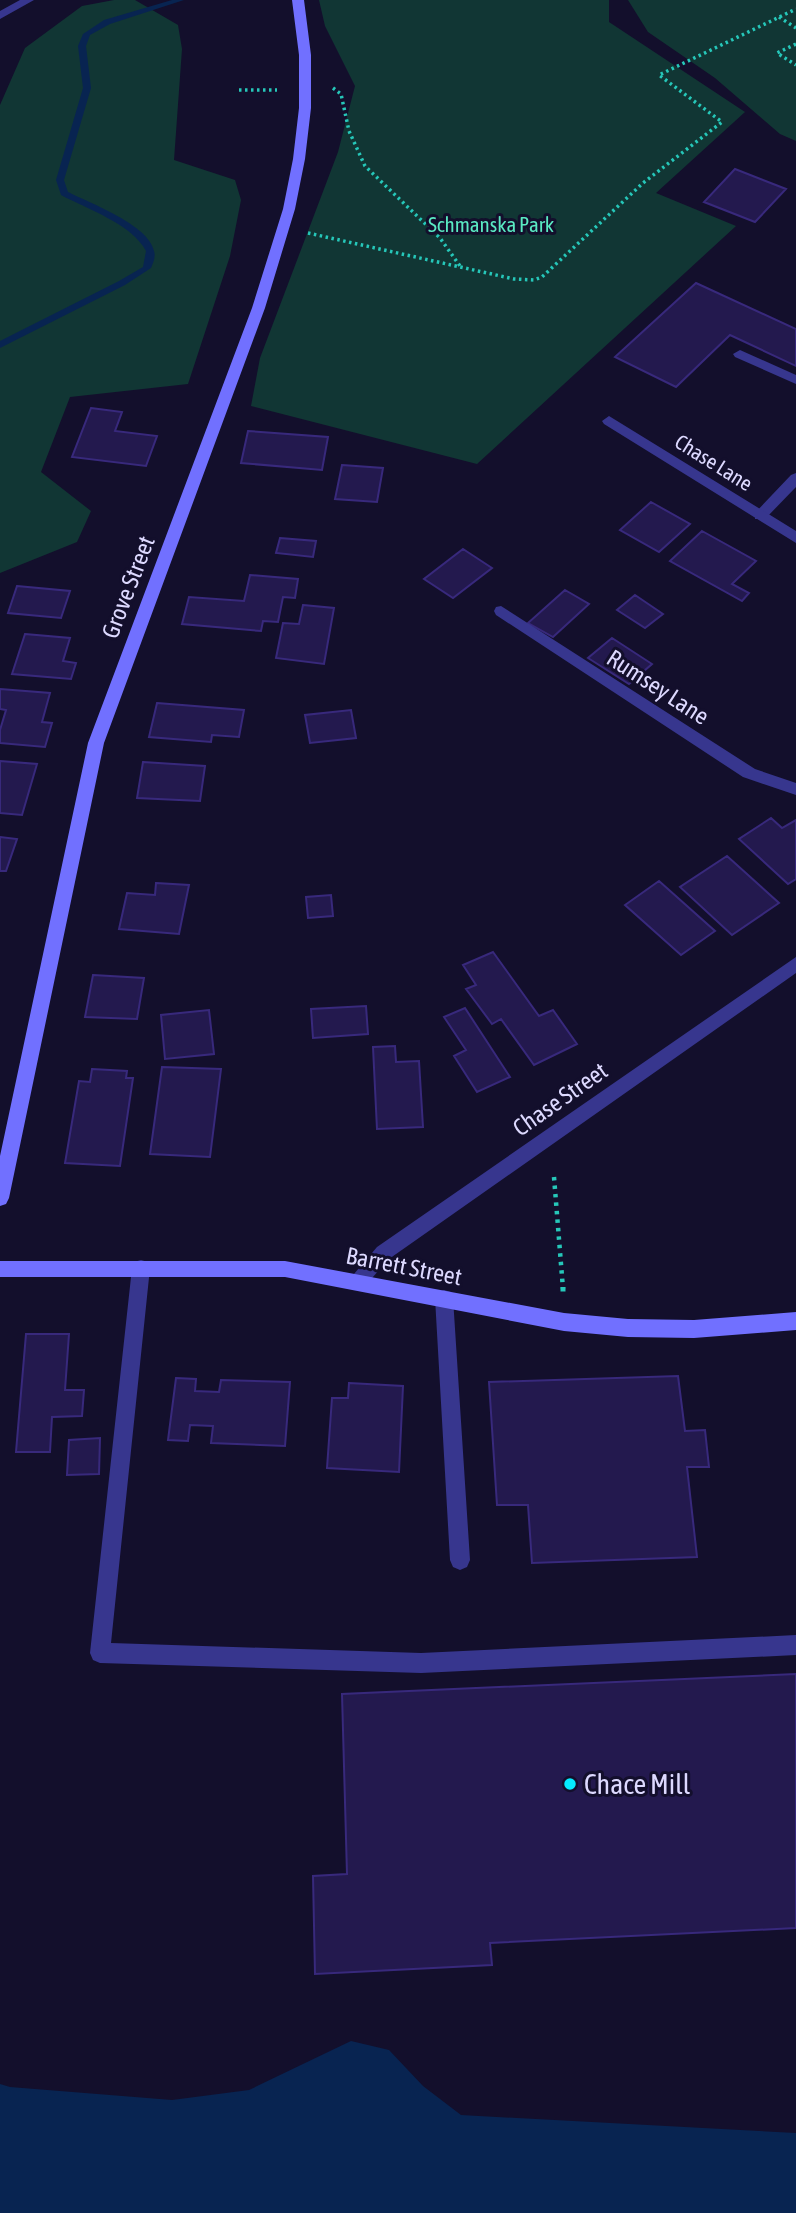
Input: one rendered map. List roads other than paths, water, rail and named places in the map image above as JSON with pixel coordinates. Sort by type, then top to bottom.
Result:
[{"type":"street","points":[[0,16],[28,0]]},
{"type":"street","name":"Grove Street","points":[[0,1198],[96,743],[285,229],[301,159],[307,89],[306,54],[298,0]]},
{"type":"street","points":[[740,354],[796,380]]},
{"type":"street","name":"Chase Lane","points":[[610,421],[796,538]]},
{"type":"street","points":[[761,516],[796,478]]},
{"type":"street","name":"Rumsey Lane","points":[[501,611],[749,773],[796,789]]},
{"type":"street","name":"Chase Street","points":[[357,1281],[383,1253],[796,964]]},
{"type":"street","points":[[141,1268],[100,1653],[421,1663],[796,1645]]},
{"type":"street","name":"Barrett Street","points":[[0,1269],[285,1269],[564,1322],[628,1328],[694,1329],[796,1321]]},
{"type":"street","points":[[444,1298],[460,1560]]},
{"type":"water","points":[[351,2041],[389,2050],[423,2086],[461,2115],[796,2133],[796,2213],[0,2213],[0,2084],[172,2100],[249,2090]]},
{"type":"waterway","points":[[0,345],[147,268],[150,251],[146,242],[113,218],[64,193],[60,180],[87,88],[82,46],[87,34],[107,22],[180,0]]},
{"type":"place","name":"Chace Mill","points":[[570,1784]]},
{"type":"park label","name":"Schmanska Park","points":[[491,224]]}]
